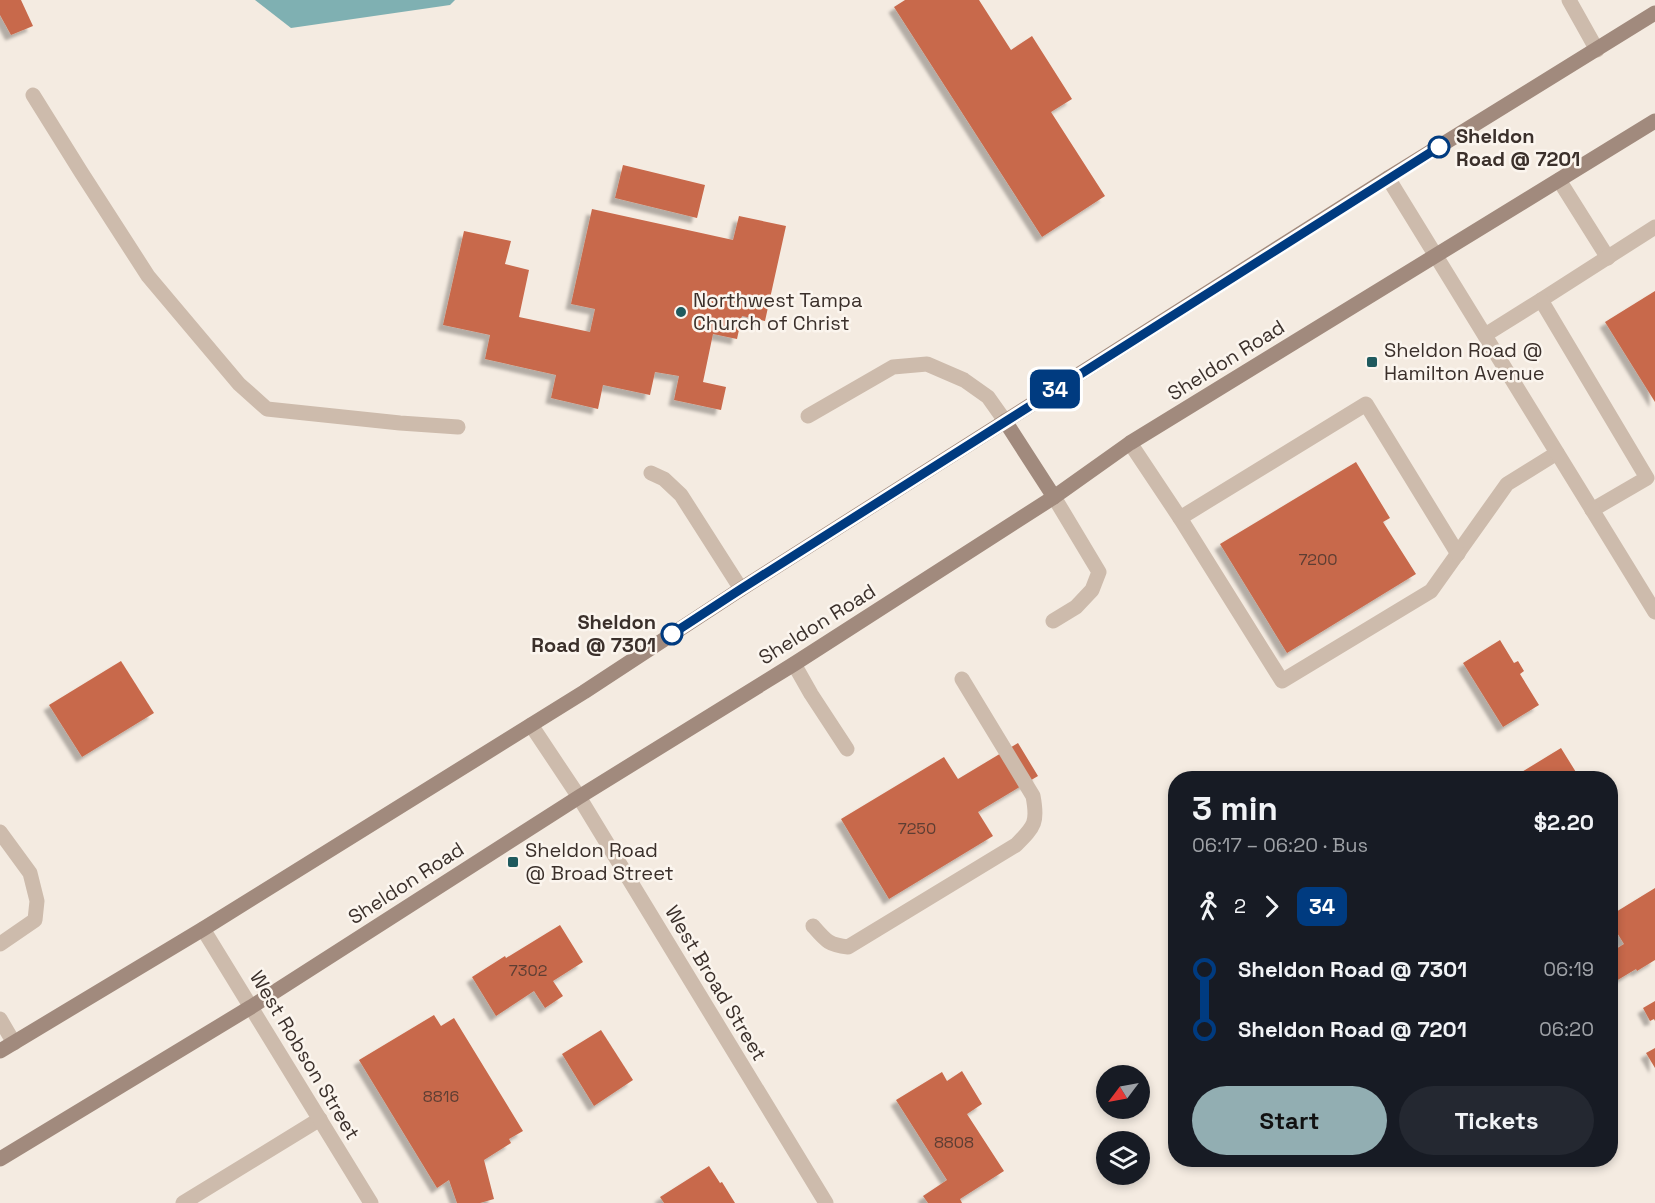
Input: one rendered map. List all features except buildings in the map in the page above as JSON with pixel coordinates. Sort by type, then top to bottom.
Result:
[{"type":"main road","points":[[0,1051],[203,929],[531,725],[1388,178],[1655,13]]},
{"type":"main road","name":"Sheldon Road","points":[[0,1159],[251,1007],[579,797],[794,664],[1054,497],[1130,443],[1655,121]]},
{"type":"main road","points":[[1005,421],[1054,497]]},
{"type":"street","points":[[1569,0],[1597,50]]},
{"type":"street","points":[[33,95],[148,276],[239,384],[267,409],[458,427]]},
{"type":"street","points":[[1388,178],[1655,612]]},
{"type":"street","points":[[1559,180],[1608,258]]},
{"type":"street","points":[[1485,335],[1655,227]]},
{"type":"street","points":[[1541,300],[1647,478],[1592,510]]},
{"type":"street","points":[[808,416],[893,367],[927,364],[972,385],[988,397],[1005,421]]},
{"type":"street","points":[[1180,518],[1366,404],[1458,554]]},
{"type":"street","points":[[1130,443],[1282,681],[1431,591],[1507,484],[1557,453]]},
{"type":"street","points":[[651,473],[664,479],[681,495],[741,589]]},
{"type":"street","points":[[1053,621],[1076,607],[1092,590],[1099,572],[1054,497]]},
{"type":"street","points":[[794,664],[847,749]]},
{"type":"street","points":[[813,926],[823,938],[833,945],[848,947],[1016,845],[1029,832],[1037,815],[1033,796],[962,679]]},
{"type":"street","name":"West Broad Street","points":[[531,725],[579,797],[826,1203]]},
{"type":"street","points":[[0,832],[30,873],[37,901],[36,920],[0,944]]},
{"type":"street","name":"West Robson Street","points":[[203,929],[371,1203]]},
{"type":"street","points":[[0,1019],[14,1043]]},
{"type":"street","points":[[183,1203],[320,1119]]},
{"type":"water","points":[[255,0],[455,0],[450,5],[291,28]]},
{"type":"bus line","name":"34","points":[[672,634],[1439,147]]},
{"type":"place","name":"Sheldon Road @ 7201","points":[[1439,147]]},
{"type":"place","name":"Northwest Tampa Church of Christ","points":[[681,312]]},
{"type":"place","name":"Sheldon Road @ Hamilton Avenue","points":[[1372,362]]},
{"type":"place","name":"Sheldon Road @ 7301","points":[[672,634]]},
{"type":"place","name":"Sheldon Road @ Broad Street","points":[[513,862]]}]
